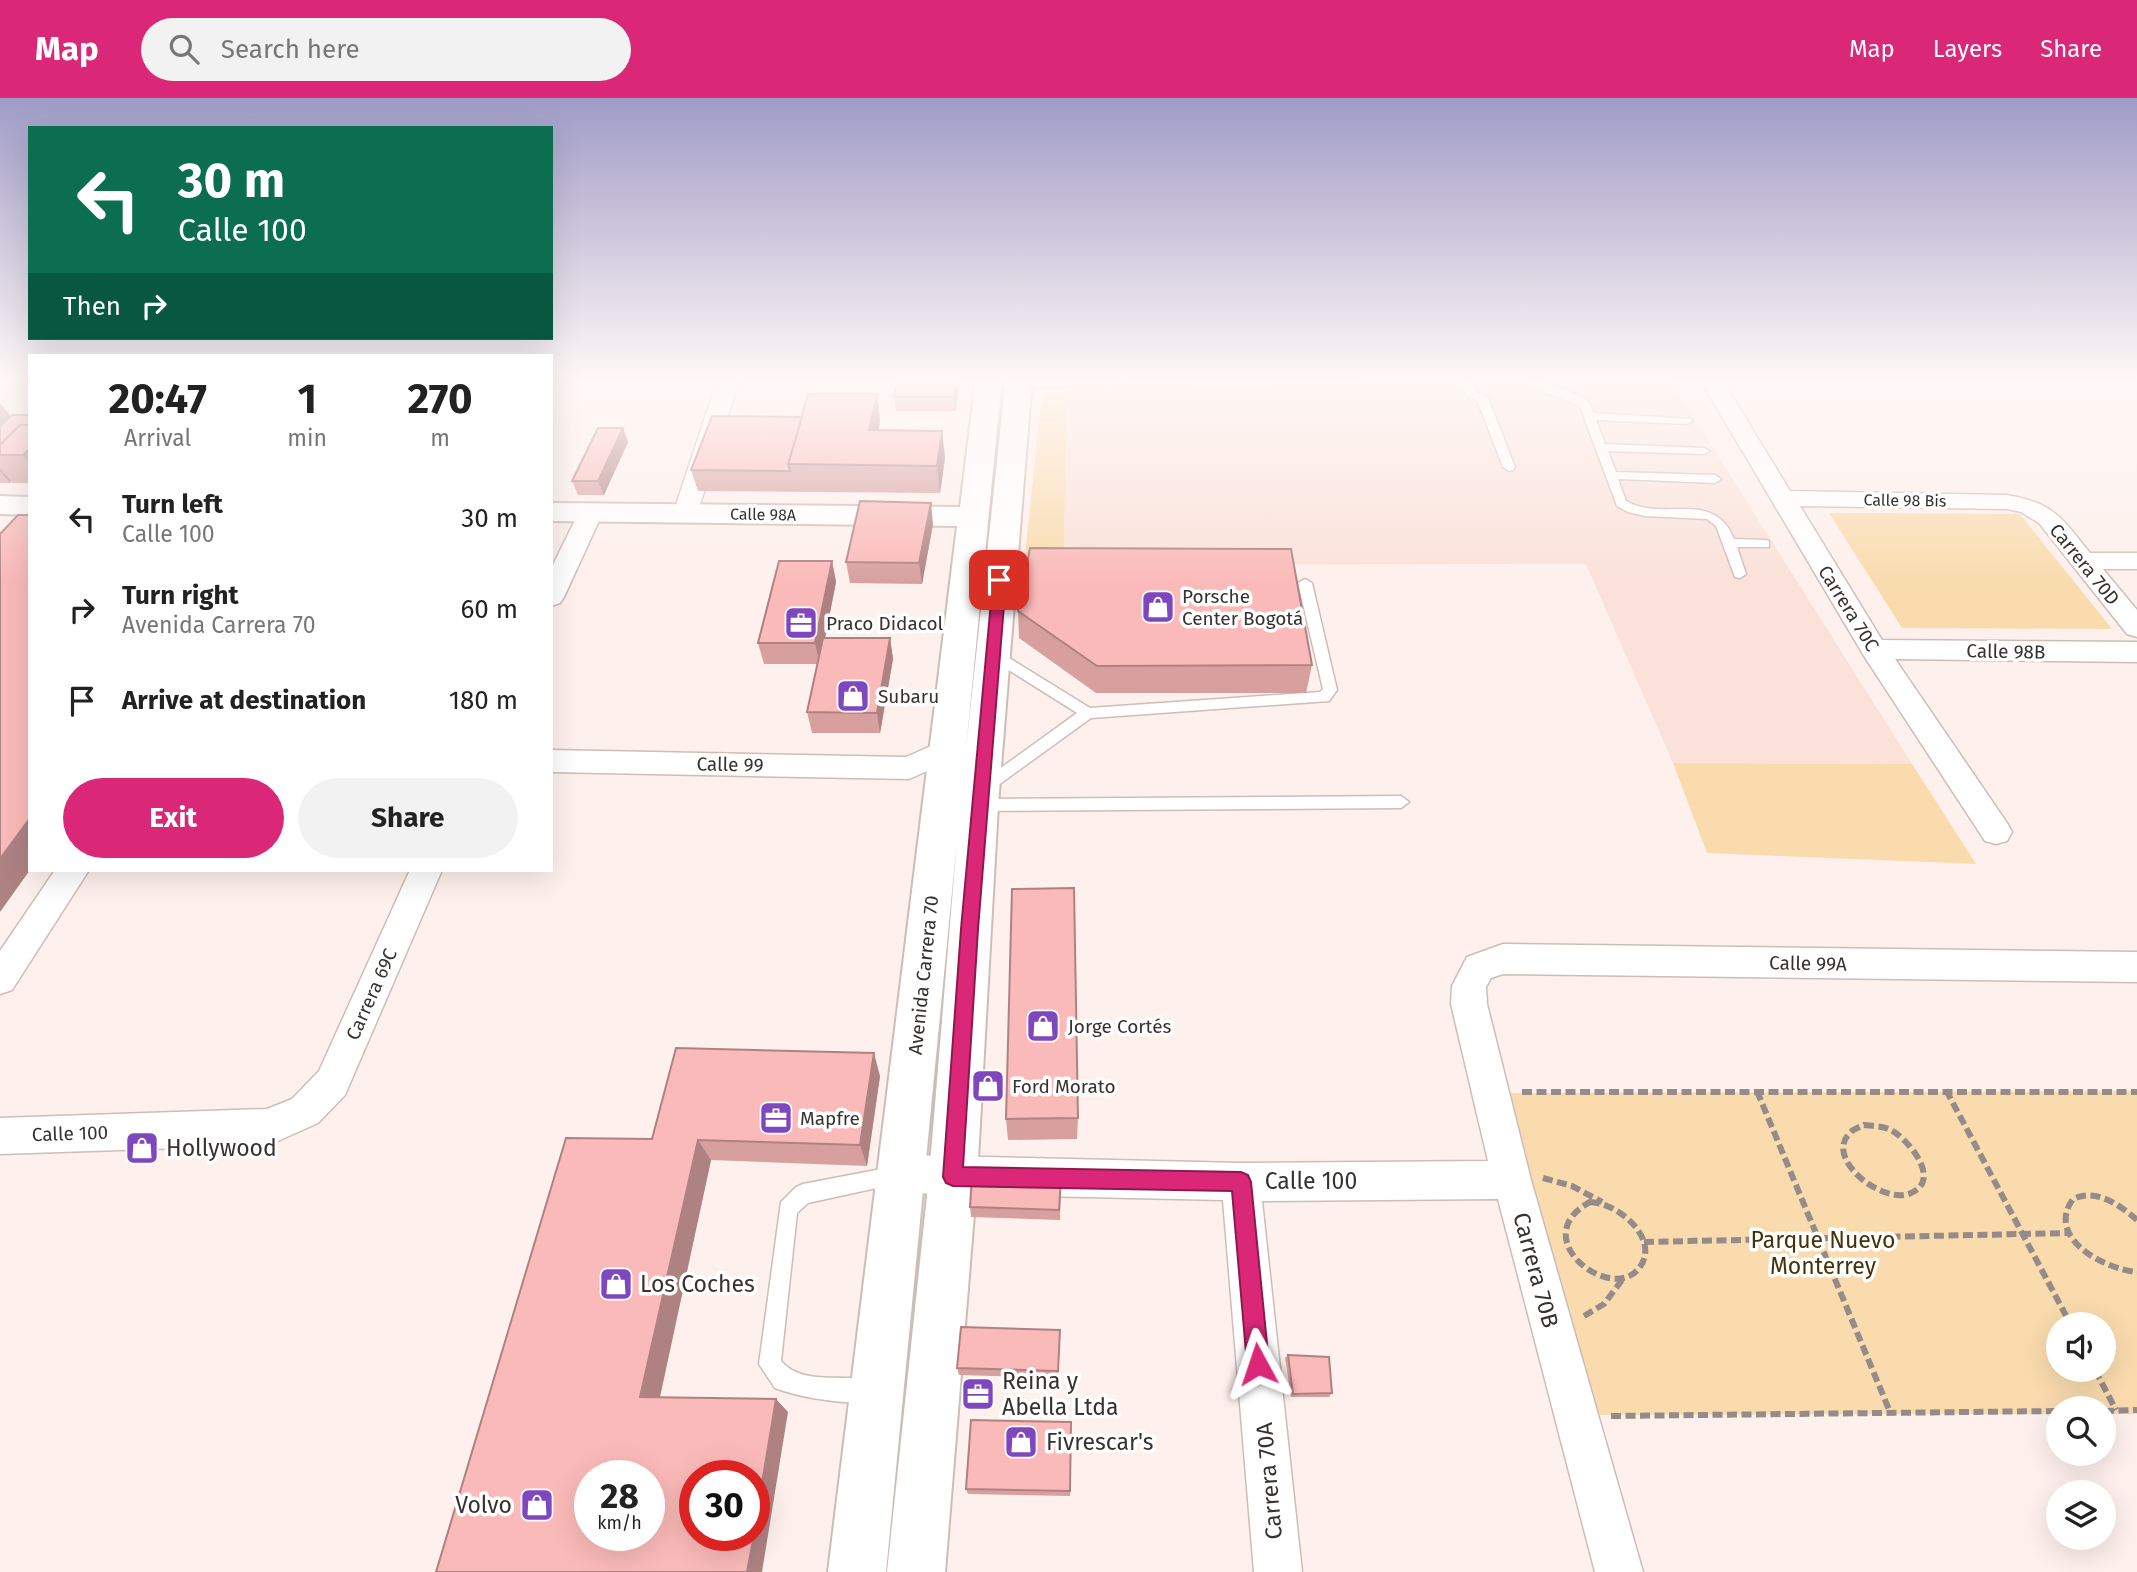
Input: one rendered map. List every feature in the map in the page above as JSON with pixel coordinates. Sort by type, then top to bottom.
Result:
[{"type":"street","points":[[685,514],[707,447]]},
{"type":"street","name":"Avenida Carrera 70","points":[[857,1572],[901,1174],[952,780],[974,517],[993,447]]},
{"type":"street","name":"Avenida Carrera 70","points":[[916,1572],[953,1177],[952,780],[993,654],[1007,447]]},
{"type":"street","name":"Carrera 70C","points":[[1751,447],[1874,649],[1996,832]]},
{"type":"street","name":"Calle 98 Bis","points":[[1782,498],[2007,502],[2028,506]]},
{"type":"street","points":[[0,505],[28,506]]},
{"type":"street","name":"Carrera 70D","points":[[2028,506],[2048,518],[2134,620]]},
{"type":"street","name":"Calle 98A","points":[[553,512],[974,517]]},
{"type":"street","points":[[553,593],[591,512]]},
{"type":"street","points":[[2091,570],[2137,561]]},
{"type":"street","points":[[2091,570],[2137,580]]},
{"type":"street","name":"Calle 98B","points":[[1874,649],[2137,652]]},
{"type":"street","name":"Calle 99","points":[[553,761],[952,780]]},
{"type":"street","points":[[0,979],[72,872]]},
{"type":"street","name":"Carrera 69C","points":[[305,1111],[332,1083],[425,872]]},
{"type":"street","name":"Calle 99A","points":[[1479,967],[1503,960],[2135,969]]},
{"type":"street","name":"Carrera 70B","points":[[1479,967],[1469,986],[1469,1004],[1524,1179],[1575,1416],[1619,1572]]},
{"type":"street","name":"Calle 100","points":[[0,1136],[269,1126],[305,1111]]},
{"type":"street","name":"Calle 100","points":[[901,1174],[1241,1182],[1524,1179]]},
{"type":"street","name":"Carrera 70A","points":[[1241,1182],[1278,1572]]},
{"type":"lane","points":[[1501,447],[1509,467]]},
{"type":"lane","points":[[1704,451],[1601,447],[1621,503],[1629,510],[1642,514],[1732,513]]},
{"type":"lane","points":[[1611,475],[1714,479]]},
{"type":"lane","points":[[1701,514],[1722,524],[1740,574]]},
{"type":"lane","points":[[1727,543],[1765,544]]},
{"type":"lane","points":[[952,780],[1088,713],[1328,695],[1330,690],[1305,583]]},
{"type":"lane","points":[[993,654],[1088,713]]},
{"type":"lane","points":[[952,780],[1401,802]]},
{"type":"lane","points":[[877,1392],[827,1389],[783,1380],[770,1364],[788,1209],[803,1194],[901,1174]]},
{"type":"path","points":[[1946,1090],[2064,1312]]},
{"type":"path","points":[[1757,1091],[1890,1412]]},
{"type":"path","points":[[1515,1092],[2137,1092]]},
{"type":"path","points":[[1876,1126],[1903,1139],[1921,1162],[1924,1173],[1922,1184],[1916,1192],[1906,1196],[1880,1193],[1853,1172],[1843,1147],[1846,1136],[1853,1128],[1876,1126]]},
{"type":"path","points":[[1524,1179],[1558,1180],[1603,1202],[1629,1217],[1644,1242],[1645,1255],[1634,1275],[1623,1279],[1597,1275],[1582,1266],[1571,1254],[1565,1239],[1564,1225],[1569,1214],[1578,1205],[1603,1202]]},
{"type":"path","points":[[2137,1220],[2112,1201],[2084,1195],[2073,1199],[2067,1207],[2065,1219],[2069,1233],[2079,1247],[2094,1259],[2110,1268],[2137,1272]]},
{"type":"path","points":[[1644,1242],[2069,1233]]},
{"type":"path","points":[[1574,1317],[1595,1312],[1623,1279]]},
{"type":"path","points":[[2116,1410],[2137,1410]]},
{"type":"path","points":[[1575,1416],[2046,1411]]},
{"type":"shaded area","points":[[1065,447],[1712,447],[1912,764],[1673,763],[1586,564],[1064,565]]},
{"type":"green space","points":[[1036,447],[1065,447],[1064,565],[1024,564]]},
{"type":"green space","points":[[1829,513],[2020,514],[2112,629],[1902,628]]},
{"type":"green space","points":[[1673,763],[1912,764],[1976,864],[1707,853]]},
{"type":"green space","name":"Parque Nuevo Monterrey","points":[[2137,1091],[2137,1414],[2116,1414],[2116,1396],[2046,1396],[2046,1414],[1590,1415],[1509,1093]]},
{"type":"building","points":[[0,447],[28,447],[23,455],[0,455]]},
{"type":"building","points":[[589,447],[614,447],[598,481],[572,481]]},
{"type":"building","points":[[700,447],[793,447],[788,464],[790,471],[691,470]]},
{"type":"building","points":[[793,447],[940,447],[937,466],[788,464]]},
{"type":"building","points":[[860,501],[931,503],[919,563],[846,562]]},
{"type":"building","points":[[18,515],[28,515],[28,821],[0,859],[0,534]]},
{"type":"building","name":"Porsche Center Bogotá","points":[[1030,548],[1291,549],[1312,665],[1097,666],[1018,611]]},
{"type":"building","name":"Praco Didacol","points":[[779,561],[832,561],[815,643],[758,643]]},
{"type":"building","name":"Subaru","points":[[823,638],[890,638],[877,713],[807,712]]},
{"type":"building","name":"Jorge Cortés","points":[[1074,888],[1078,1118],[1006,1119],[1012,889]]},
{"type":"building","points":[[676,1048],[874,1053],[860,1145],[698,1140],[640,1397],[776,1399],[766,1460],[679,1460],[679,1551],[751,1551],[747,1572],[436,1572],[566,1138],[652,1139]]},
{"type":"building","points":[[972,1176],[1061,1179],[1059,1210],[970,1207]]},
{"type":"building","points":[[961,1327],[1060,1330],[1058,1371],[957,1368]]},
{"type":"building","points":[[1288,1355],[1329,1357],[1332,1393],[1293,1394]]},
{"type":"building","points":[[971,1420],[1071,1422],[1070,1491],[966,1489]]},
{"type":"place","name":"Porsche Center Bogotá","points":[[1158,607]]},
{"type":"place","name":"Praco Didacol","points":[[801,623]]},
{"type":"place","name":"Subaru","points":[[853,696]]},
{"type":"place","name":"Jorge Cortés","points":[[1043,1026]]},
{"type":"place","name":"Ford Morato","points":[[988,1086]]},
{"type":"place","name":"Mapfre","points":[[776,1118]]},
{"type":"place","name":"Hollywood","points":[[142,1148]]},
{"type":"place","name":"Los Coches","points":[[616,1284]]},
{"type":"place","name":"Reina y Abella Ltda","points":[[978,1394]]},
{"type":"place","name":"Fivrescar's","points":[[1021,1442]]},
{"type":"place","name":"Volvo","points":[[537,1505]]},
{"type":"route","points":[[999,580],[969,929],[953,1177],[1241,1182],[1258,1364]]}]
